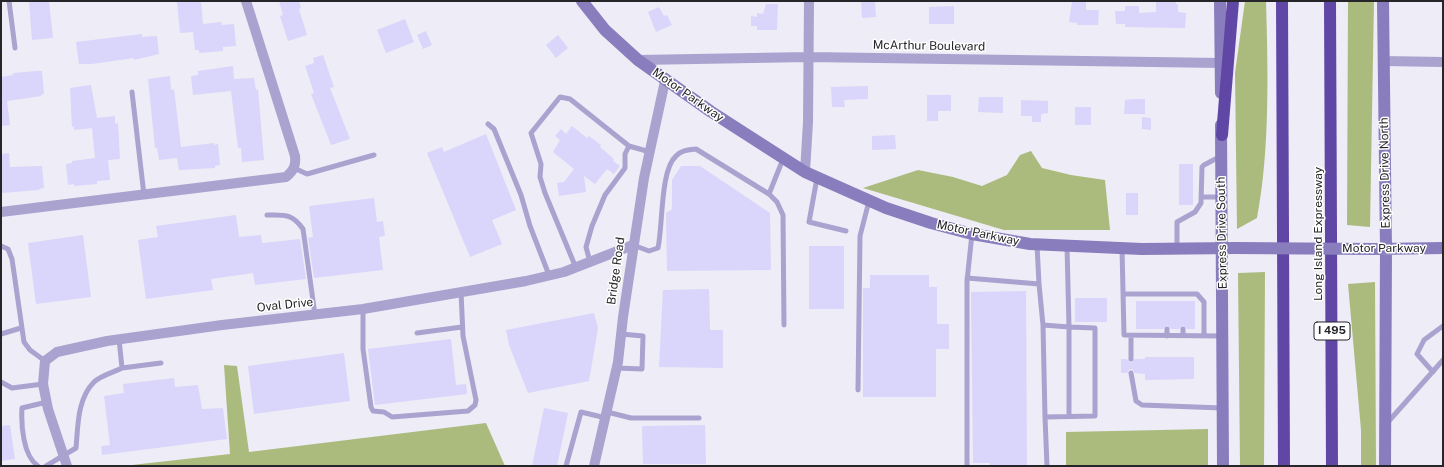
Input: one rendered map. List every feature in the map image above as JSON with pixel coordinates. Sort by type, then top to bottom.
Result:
[{"type":"highway","points":[[1222,135],[1233,1]]},
{"type":"highway","points":[[1282,1],[1284,466]]},
{"type":"highway","name":"Long Island Expressway","points":[[1330,1],[1332,466]]},
{"type":"main road","name":"Motor Parkway","points":[[582,1],[605,30],[638,60],[804,172],[870,201],[931,223],[972,234],[1037,245],[1177,249],[1443,248]]},
{"type":"main road","name":"Express Drive South","points":[[1220,1],[1222,135],[1221,197],[1223,249],[1223,466]]},
{"type":"main road","name":"Express Drive North","points":[[1383,1],[1380,249],[1385,466]]},
{"type":"street","points":[[1,212],[286,177],[296,165],[295,156],[246,1]]},
{"type":"street","points":[[804,172],[809,57],[809,1]]},
{"type":"street","name":"McArthur Boulevard","points":[[638,60],[809,57],[1220,63]]},
{"type":"street","points":[[1383,61],[1443,62]]},
{"type":"street","name":"Bridge Road","points":[[594,466],[617,368],[633,245],[650,152],[666,80]]},
{"type":"street","name":"Oval Drive","points":[[45,361],[57,352],[119,339],[222,325],[363,309],[550,275],[576,268],[633,245]]},
{"type":"street","points":[[45,361],[43,384],[65,462]]},
{"type":"lane","points":[[10,1],[15,48]]},
{"type":"lane","points":[[132,92],[144,195]]},
{"type":"lane","points":[[576,268],[545,193],[540,177],[540,164],[531,133],[560,97],[570,99],[629,146],[650,152]]},
{"type":"lane","points":[[488,124],[494,129],[522,195],[530,226],[550,275]]},
{"type":"lane","points":[[590,262],[586,247],[592,226],[599,206],[605,195],[625,168],[626,154],[629,146]]},
{"type":"lane","points":[[633,245],[649,251],[658,248],[666,174],[675,156],[685,150],[696,149],[769,194],[777,202],[782,215],[784,325]]},
{"type":"lane","points":[[294,168],[307,174],[374,155]]},
{"type":"lane","points":[[1177,249],[1177,222],[1195,212],[1201,203],[1202,168],[1204,165],[1222,156]]},
{"type":"lane","points":[[769,194],[784,159]]},
{"type":"lane","points":[[816,178],[809,222],[846,231]]},
{"type":"lane","points":[[1201,197],[1221,197]]},
{"type":"lane","points":[[858,390],[860,236],[870,201]]},
{"type":"lane","points":[[266,215],[288,216],[297,221],[303,229],[315,315]]},
{"type":"lane","points":[[967,466],[968,278],[972,234]]},
{"type":"lane","points":[[1037,245],[1043,325],[1047,466]]},
{"type":"lane","points":[[1,246],[8,249],[12,259],[24,342],[30,350],[45,361]]},
{"type":"lane","points":[[1066,246],[1069,327],[1069,416]]},
{"type":"lane","points":[[1122,248],[1124,335],[1223,336]]},
{"type":"lane","points":[[968,278],[1039,284]]},
{"type":"lane","points":[[363,309],[363,349],[371,407],[373,410],[384,412],[392,417],[468,411],[472,409],[476,400],[467,364],[462,327],[461,292]]},
{"type":"lane","points":[[1147,293],[1147,301]]},
{"type":"lane","points":[[1123,294],[1197,294],[1204,302],[1204,336]]},
{"type":"lane","points":[[1166,294],[1166,301]]},
{"type":"lane","points":[[1183,294],[1183,301]]},
{"type":"lane","points":[[1043,325],[1095,328],[1095,416],[1045,417]]},
{"type":"lane","points":[[1433,372],[1417,354],[1424,340],[1443,326]]},
{"type":"lane","points":[[417,333],[462,327]]},
{"type":"lane","points":[[1,334],[21,328]]},
{"type":"lane","points":[[1147,329],[1147,335]]},
{"type":"lane","points":[[1167,329],[1167,336]]},
{"type":"lane","points":[[1183,329],[1183,335]]},
{"type":"lane","points":[[617,368],[642,369],[643,336],[621,334]]},
{"type":"lane","points":[[1131,336],[1131,359]]},
{"type":"lane","points":[[119,339],[122,368]]},
{"type":"lane","points":[[1385,425],[1443,360]]},
{"type":"lane","points":[[46,466],[65,462],[76,448],[80,409],[84,398],[94,382],[122,368],[161,363]]},
{"type":"lane","points":[[1131,373],[1136,401],[1142,405],[1223,408]]},
{"type":"lane","points":[[1,382],[12,388],[43,384]]},
{"type":"lane","points":[[38,466],[31,461],[21,424],[22,408],[47,402]]},
{"type":"lane","points":[[566,466],[581,412],[631,418],[699,418]]},
{"type":"green space","points":[[1245,1],[1266,1],[1267,110],[1264,165],[1257,218],[1237,229],[1235,73]]},
{"type":"green space","points":[[1348,1],[1374,1],[1370,227],[1347,225]]},
{"type":"green space","points":[[1031,151],[1042,168],[1071,175],[1105,180],[1110,230],[1004,230],[863,188],[918,170],[953,177],[982,186],[1007,175],[1020,155]]},
{"type":"green space","points":[[1265,272],[1264,466],[1240,466],[1238,273]]},
{"type":"green space","points":[[1375,282],[1376,466],[1361,466],[1361,430],[1348,284]]},
{"type":"green space","points":[[224,365],[237,366],[249,452],[486,423],[505,466],[123,466],[230,454]]},
{"type":"green space","points":[[1208,429],[1208,466],[1066,466],[1066,432]]},
{"type":"building","points":[[49,1],[53,38],[32,40],[29,2]]},
{"type":"building","points":[[177,1],[201,1],[203,24],[222,22],[221,25],[234,24],[236,46],[223,47],[223,51],[199,53],[199,50],[195,50],[193,32],[180,33]]},
{"type":"building","points":[[279,1],[299,1],[301,8],[299,9],[307,35],[288,41],[280,16],[283,15]]},
{"type":"building","points":[[861,1],[875,1],[876,17],[862,18]]},
{"type":"building","points":[[1072,1],[1086,1],[1086,10],[1099,10],[1098,25],[1077,25],[1077,23],[1069,22]]},
{"type":"building","points":[[1156,1],[1176,1],[1176,4],[1178,4],[1178,12],[1186,13],[1185,28],[1125,27],[1125,24],[1116,24],[1115,11],[1125,11],[1125,6],[1139,6],[1139,13],[1156,12]]},
{"type":"building","points":[[766,4],[778,4],[777,30],[757,30],[757,26],[751,26],[751,16],[757,17],[757,13],[763,14]]},
{"type":"building","points":[[954,6],[954,24],[929,24],[929,7]]},
{"type":"building","points":[[659,7],[664,16],[667,15],[672,25],[656,32],[648,12]]},
{"type":"building","points":[[405,19],[414,42],[386,53],[377,30]]},
{"type":"building","points":[[426,31],[432,45],[423,49],[417,35]]},
{"type":"building","points":[[142,34],[142,37],[157,36],[159,54],[134,60],[134,58],[92,64],[79,64],[76,42]]},
{"type":"building","points":[[558,35],[568,48],[556,58],[546,45]]},
{"type":"building","points":[[323,55],[334,87],[330,88],[350,139],[331,145],[311,94],[314,93],[305,66],[314,63],[313,58]]},
{"type":"building","points":[[233,66],[234,79],[254,78],[256,90],[258,89],[264,160],[242,162],[241,148],[238,148],[231,91],[193,95],[191,76],[198,75],[198,71]]},
{"type":"building","points":[[42,71],[44,94],[41,96],[7,101],[10,125],[1,126],[1,77],[13,75],[13,73]]},
{"type":"building","points":[[170,76],[171,90],[174,89],[181,147],[214,143],[214,145],[218,144],[220,165],[215,166],[215,168],[179,170],[177,158],[159,160],[157,148],[155,148],[148,79]]},
{"type":"building","points":[[91,85],[97,118],[115,116],[115,124],[118,123],[120,159],[108,160],[110,180],[97,181],[97,184],[74,186],[74,184],[68,185],[66,164],[72,163],[72,161],[95,158],[92,128],[74,130],[74,126],[72,127],[70,88]]},
{"type":"building","points":[[868,86],[868,99],[844,100],[845,107],[832,107],[831,87]]},
{"type":"building","points":[[927,95],[951,95],[951,111],[938,111],[938,121],[927,121]]},
{"type":"building","points":[[979,97],[1003,97],[1003,113],[978,112]]},
{"type":"building","points":[[1145,99],[1145,114],[1124,114],[1125,100]]},
{"type":"building","points":[[1021,100],[1048,101],[1048,113],[1041,114],[1041,122],[1032,122],[1032,116],[1021,116]]},
{"type":"building","points":[[1075,107],[1091,107],[1091,125],[1075,125]]},
{"type":"building","points":[[1142,117],[1151,118],[1151,130],[1142,129]]},
{"type":"building","points":[[572,126],[587,138],[589,136],[601,145],[600,147],[620,166],[614,174],[607,169],[595,184],[584,176],[586,192],[559,196],[557,183],[564,182],[574,169],[553,152],[560,140],[555,136],[561,129],[566,134]]},
{"type":"building","points":[[486,134],[516,210],[492,220],[502,244],[470,257],[427,153],[442,147],[444,152]]},
{"type":"building","points":[[895,135],[896,149],[872,150],[872,136]]},
{"type":"building","points":[[9,153],[10,167],[42,166],[44,188],[39,190],[2,193],[1,154]]},
{"type":"building","points":[[1179,164],[1193,164],[1193,205],[1179,205]]},
{"type":"building","points":[[681,166],[700,166],[770,213],[771,270],[667,271],[666,213],[672,209],[672,180]]},
{"type":"building","points":[[1126,193],[1138,193],[1138,215],[1126,215]]},
{"type":"building","points":[[374,198],[377,222],[383,221],[385,236],[379,237],[383,270],[314,278],[308,238],[313,237],[309,206]]},
{"type":"building","points":[[236,215],[239,237],[261,235],[262,243],[300,239],[306,279],[255,285],[253,273],[211,279],[213,290],[146,299],[138,240],[158,237],[156,226]]},
{"type":"building","points":[[83,235],[91,297],[36,304],[28,243]]},
{"type":"building","points":[[809,246],[844,246],[844,309],[809,309]]},
{"type":"building","points":[[870,275],[929,275],[929,287],[937,287],[937,324],[949,324],[949,349],[936,349],[936,397],[863,397],[863,288],[870,288]]},
{"type":"building","points":[[709,289],[710,330],[723,330],[723,368],[659,367],[663,290]]},
{"type":"building","points":[[1026,291],[1027,466],[990,466],[990,463],[973,463],[971,292]]},
{"type":"building","points":[[1075,298],[1107,298],[1107,322],[1075,322]]},
{"type":"building","points":[[1136,301],[1195,301],[1195,329],[1187,329],[1183,325],[1179,329],[1171,329],[1167,325],[1163,329],[1136,329]]},
{"type":"building","points":[[594,313],[598,328],[589,381],[528,393],[509,345],[506,330]]},
{"type":"building","points":[[451,339],[456,385],[466,384],[467,394],[375,405],[368,349]]},
{"type":"building","points":[[344,353],[350,401],[254,414],[248,366]]},
{"type":"building","points":[[1145,357],[1194,357],[1194,379],[1145,380],[1145,374],[1135,373],[1132,369],[1127,373],[1121,373],[1121,359],[1127,359],[1131,363],[1135,359],[1145,359]]},
{"type":"building","points":[[174,378],[175,387],[198,385],[202,409],[223,408],[227,439],[102,455],[101,446],[110,445],[104,396],[124,393],[123,384]]},
{"type":"building","points":[[544,408],[568,413],[557,466],[532,466]]},
{"type":"building","points":[[10,425],[15,459],[1,461],[1,426]]},
{"type":"building","points":[[705,425],[706,464],[643,464],[642,426]]}]
